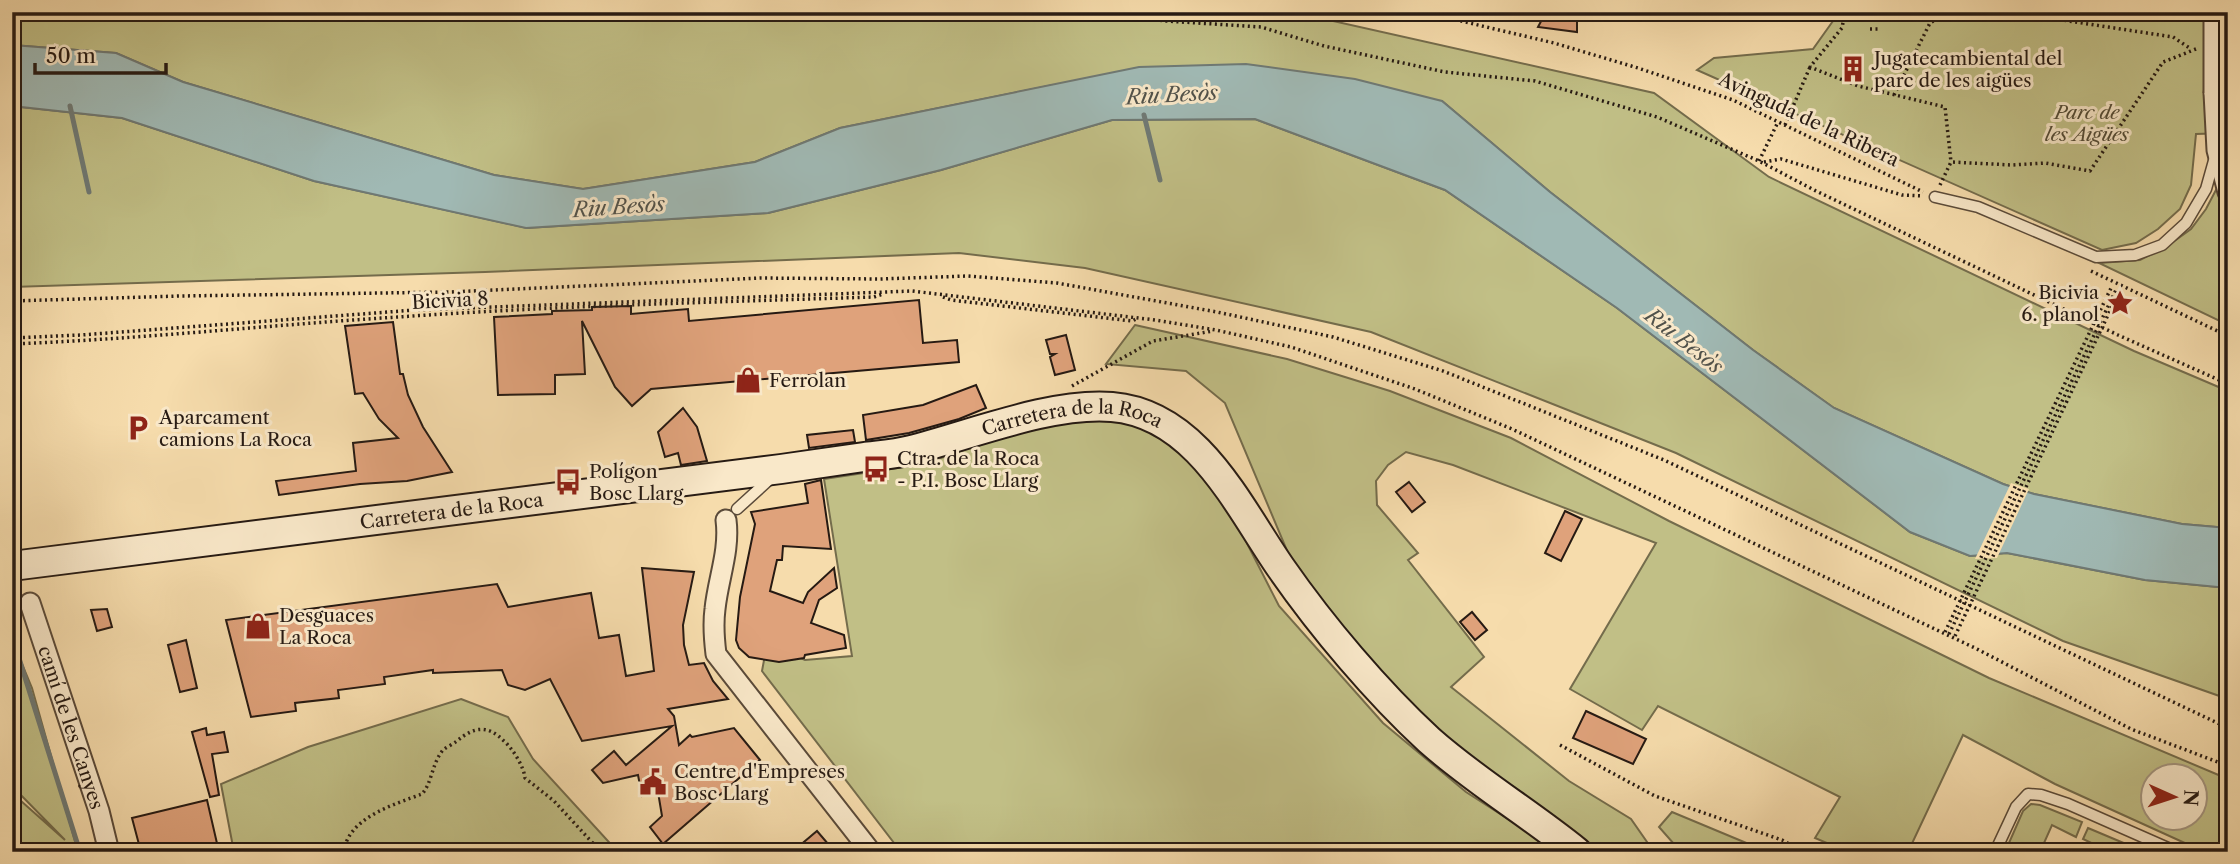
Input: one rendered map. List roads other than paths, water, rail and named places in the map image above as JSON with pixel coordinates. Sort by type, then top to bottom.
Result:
[{"type":"street","points":[[2214,12],[2217,150],[2228,192]]},
{"type":"street","name":"Carretera de la Roca","points":[[12,566],[908,451],[1018,420],[1090,406],[1113,407],[1148,416],[1186,439],[1215,470],[1282,570],[1319,619],[1392,703],[1431,741],[1577,852]]},
{"type":"street","points":[[732,514],[714,618],[716,654],[871,852]]},
{"type":"street","name":"camí de les Canyes","points":[[30,603],[99,811],[109,852]]},
{"type":"lane","points":[[1935,197],[1978,207],[2096,257],[2135,255],[2162,245],[2186,223],[2206,189],[2217,150]]},
{"type":"lane","points":[[732,514],[781,469]]},
{"type":"lane","points":[[1994,852],[2016,807],[2028,794],[2041,795],[2068,804],[2177,852]]},
{"type":"water","name":"Riu Besòs","points":[[12,45],[116,53],[183,82],[494,175],[583,189],[755,162],[840,128],[1139,67],[1246,64],[1355,79],[1442,101],[1550,192],[1753,350],[1834,408],[2003,484],[2034,494],[2182,524],[2228,528],[2228,588],[2145,580],[2007,553],[1970,556],[1910,532],[1617,308],[1445,190],[1255,119],[1112,120],[941,170],[768,213],[526,228],[314,181],[122,118],[12,106]]},
{"type":"waterway","points":[[70,106],[89,192]]},
{"type":"waterway","name":"Riu Besòs","points":[[1144,115],[1160,180]]},
{"type":"waterway","points":[[12,636],[80,852]]},
{"type":"place","name":"Jugatecambiental del parc de les aigües","points":[[1853,69]]},
{"type":"place","name":"Bicivia 6. planol","points":[[2120,303]]},
{"type":"place","name":"Ferrolan","points":[[748,380]]},
{"type":"place","name":"Aparcament camions La Roca","points":[[138,428]]},
{"type":"place","name":"Ctra. de la Roca - P.I. Bosc Llarg","points":[[876,469]]},
{"type":"place","name":"Polígon Bosc Llarg","points":[[568,482]]},
{"type":"place","name":"Desguaces La Roca","points":[[258,626]]},
{"type":"place","name":"Centre d'Empreses Bosc Llarg","points":[[653,782]]},
{"type":"park label","name":"Parc de les Aigües","points":[[2087,123]]}]
